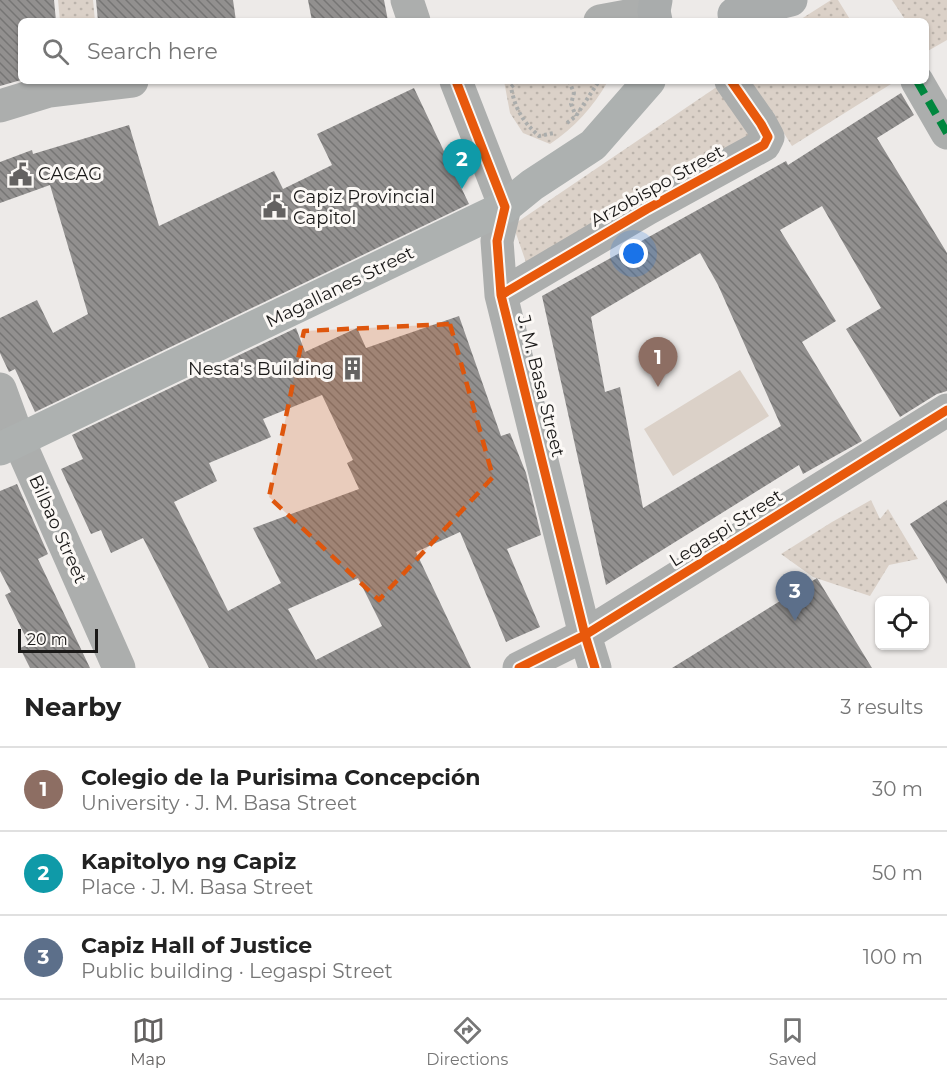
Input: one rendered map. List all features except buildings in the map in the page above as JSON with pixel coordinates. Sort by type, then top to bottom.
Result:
[{"type":"highway","points":[[733,12],[791,0]]},
{"type":"main road","name":"Magallanes Street","points":[[10,445],[505,207],[532,185],[593,145],[646,84]]},
{"type":"street","points":[[407,0],[413,18]]},
{"type":"street","points":[[617,18],[656,11]]},
{"type":"street","points":[[0,106],[49,91],[107,84]]},
{"type":"street","points":[[457,84],[505,207]]},
{"type":"street","name":"Arzobispo Street","points":[[501,295],[646,209],[764,144],[768,137],[733,84]]},
{"type":"street","points":[[919,84],[947,133]]},
{"type":"street","name":"J. M. Basa Street","points":[[505,207],[497,241],[501,295],[595,668]]},
{"type":"street","name":"Bilbao Street","points":[[0,389],[10,445],[118,668]]},
{"type":"street","name":"Legaspi Street","points":[[519,668],[585,635],[947,410]]},
{"type":"path","points":[[514,84],[511,87],[514,104],[525,124],[539,136],[555,133],[576,116],[597,84]]},
{"type":"path","points":[[570,84],[574,93],[571,104],[576,116]]},
{"type":"highlighted area","points":[[450,324],[493,477],[379,600],[269,497],[304,331]]},
{"type":"shaded area","points":[[58,0],[93,0],[95,18],[60,18]]},
{"type":"shaded area","points":[[831,0],[838,0],[849,18],[803,18]]},
{"type":"shaded area","points":[[892,0],[947,0],[947,40],[929,50],[929,18],[904,18]]},
{"type":"shaded area","points":[[505,84],[606,84],[583,116],[550,144],[523,133],[510,113]]},
{"type":"shaded area","points":[[721,84],[756,138],[528,268],[513,225]]},
{"type":"shaded area","points":[[753,84],[891,84],[792,146]]},
{"type":"shaded area","points":[[740,370],[769,416],[673,476],[644,429]]},
{"type":"shaded area","points":[[871,500],[880,519],[888,509],[918,559],[889,565],[870,596],[813,577],[781,554],[832,522]]},
{"type":"marked path","points":[[919,84],[947,133]]},
{"type":"cycle path","points":[[457,84],[505,207],[497,241],[501,295],[595,668]]},
{"type":"cycle path","points":[[501,295],[647,209],[764,145],[768,137],[733,84]]},
{"type":"cycle path","points":[[519,668],[585,635],[947,410]]},
{"type":"place","name":"CACAG","points":[[20,174]]},
{"type":"place","name":"Kapitolyo ng Capiz","points":[[462,189]]},
{"type":"place","name":"Capiz Provincial Capitol","points":[[275,207]]},
{"type":"place","name":"Nesta's Building","points":[[352,369]]},
{"type":"place","name":"Colegio de la Purisima Concepción","points":[[658,387]]},
{"type":"place","name":"Capiz Hall of Justice","points":[[795,621]]}]
